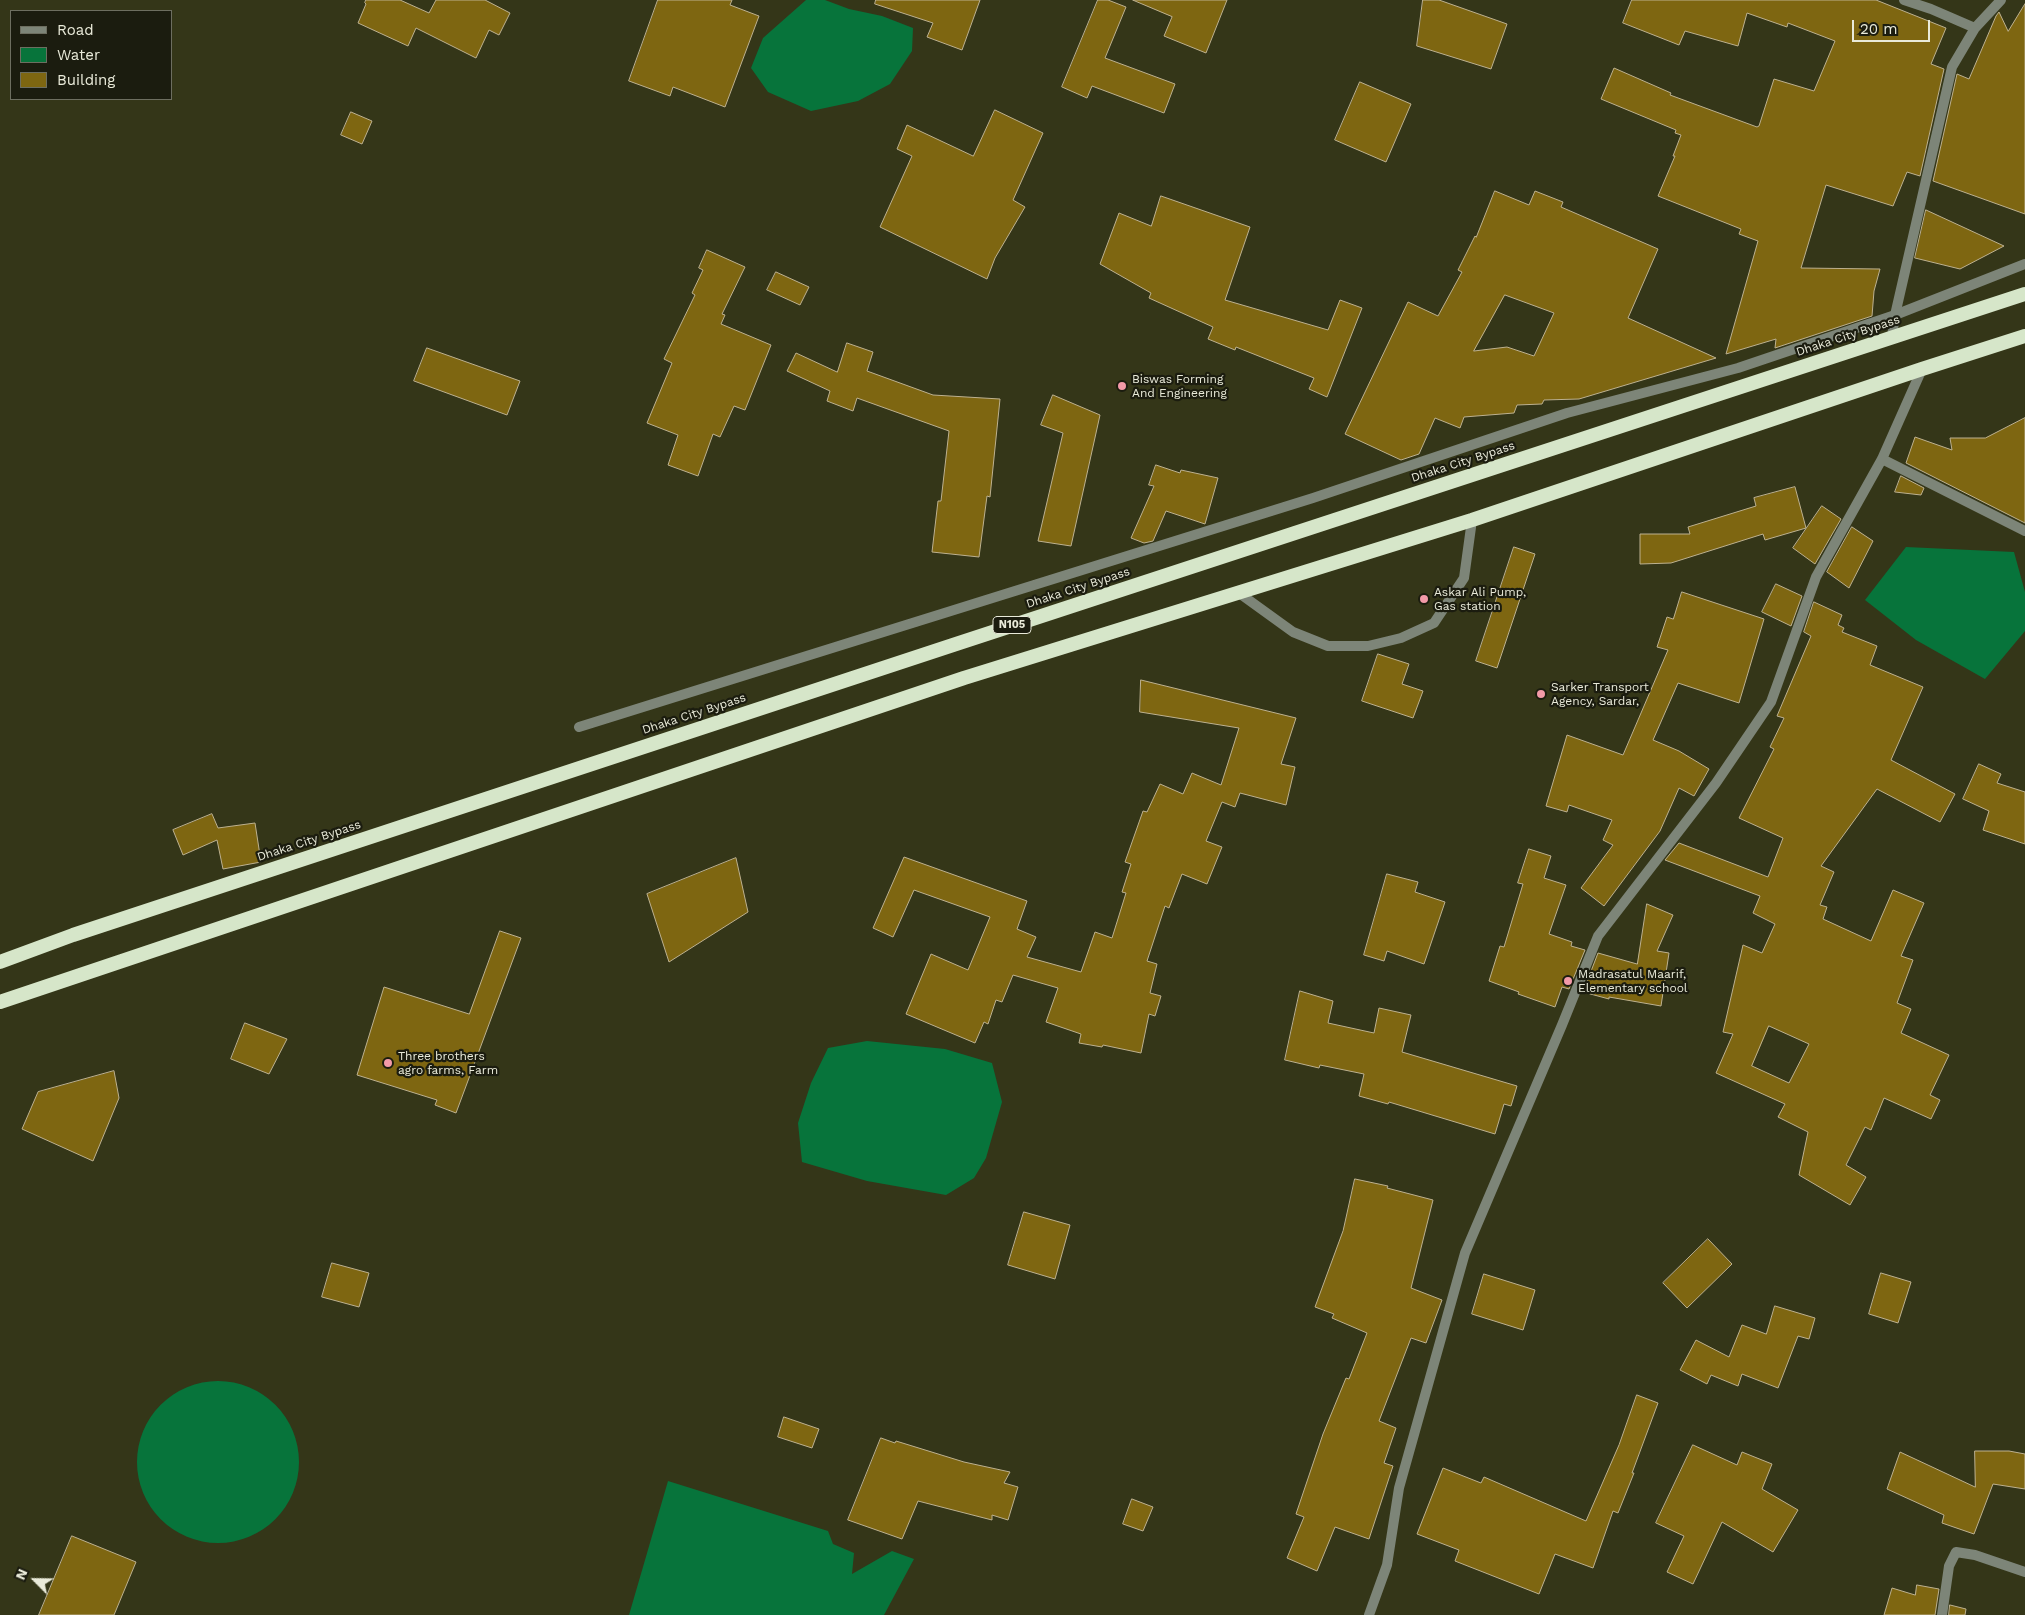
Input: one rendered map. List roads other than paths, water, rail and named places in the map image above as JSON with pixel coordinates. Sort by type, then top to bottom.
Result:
[{"type":"highway","name":"Dhaka City Bypass","points":[[0,962],[82,932],[2025,294]]},
{"type":"highway","points":[[0,1002],[955,681],[1472,520],[2025,336]]},
{"type":"street","points":[[1904,0],[1975,28]]},
{"type":"street","points":[[1892,337],[1895,314],[1952,67],[1975,28],[2001,0]]},
{"type":"street","points":[[579,728],[1313,498],[1567,413],[1738,368],[1895,314],[2025,264]]},
{"type":"street","points":[[1370,1615],[1387,1566],[1398,1488],[1465,1252],[1598,936],[1716,784],[1771,702],[1816,577],[1882,459],[1922,369]]},
{"type":"street","points":[[1882,459],[2025,531]]},
{"type":"street","points":[[1239,593],[1293,632],[1328,646],[1368,646],[1401,638],[1434,623],[1464,578],[1472,520]]},
{"type":"street","points":[[1942,1615],[1950,1566],[1956,1552],[1974,1555],[2025,1572]]},
{"type":"water","points":[[806,0],[825,0],[849,9],[882,16],[913,28],[912,51],[890,84],[858,101],[811,111],[768,92],[751,68],[763,38]]},
{"type":"water","points":[[1906,547],[2014,552],[2025,592],[2025,631],[1985,679],[1916,640],[1865,600]]},
{"type":"water","points":[[867,1041],[945,1049],[992,1063],[1002,1102],[986,1158],[974,1178],[946,1195],[867,1181],[802,1162],[798,1123],[811,1083],[828,1048]]},
{"type":"water","points":[[218,1381],[249,1387],[275,1405],[293,1431],[299,1462],[293,1493],[275,1519],[249,1537],[218,1543],[187,1537],[161,1519],[143,1493],[137,1462],[143,1431],[161,1405],[187,1387]]},
{"type":"water","points":[[668,1481],[828,1531],[833,1544],[854,1553],[852,1574],[892,1551],[914,1559],[884,1615],[629,1615]]},
{"type":"place","name":"Biswas Forming And Engineering","points":[[1122,386]]},
{"type":"place","name":"Askar Ali Pump, Gas station","points":[[1424,599]]},
{"type":"place","name":"Sarker Transport Agency, Sardar,","points":[[1541,694]]},
{"type":"place","name":"Madrasatul Maarif, Elementary school","points":[[1568,981]]},
{"type":"place","name":"Three brothers agro farms, Farm","points":[[388,1063]]}]
